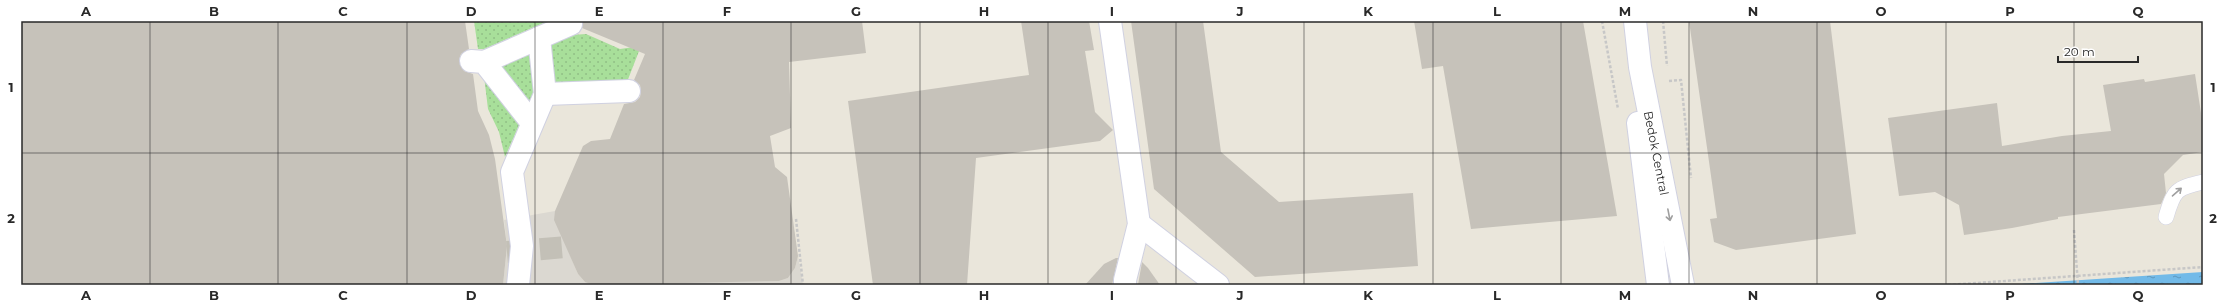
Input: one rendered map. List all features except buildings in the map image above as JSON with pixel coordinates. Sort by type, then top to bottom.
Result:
[{"type":"street","points":[[1110,21],[1139,224],[1125,285]]},
{"type":"street","name":"Bedok Central","points":[[1625,21],[1658,285]]},
{"type":"street","name":"Bedok Central","points":[[1635,21],[1640,67],[1683,285]]},
{"type":"street","points":[[532,123],[477,61],[539,38],[571,24]]},
{"type":"street","points":[[518,285],[522,246],[512,172],[545,94],[539,38]]},
{"type":"street","points":[[545,94],[629,91]]},
{"type":"street","points":[[1139,224],[1218,285]]},
{"type":"lane","points":[[2166,217],[2172,195],[2180,188],[2203,182]]},
{"type":"path","points":[[1669,81],[1681,80],[1691,178]]},
{"type":"path","points":[[796,219],[803,285]]},
{"type":"path","points":[[2074,230],[2078,285]]},
{"type":"path","points":[[1948,285],[2203,267]]},
{"type":"green space","points":[[474,21],[548,21],[484,49],[478,49]]},
{"type":"green space","points":[[586,34],[620,49],[641,46],[627,82],[552,85],[550,45],[572,35]]},
{"type":"green space","points":[[531,52],[535,93],[531,105],[499,65]]},
{"type":"green space","points":[[484,76],[520,123],[505,157],[499,132],[488,109]]},
{"type":"shaded area","points":[[555,211],[555,220],[578,274],[585,282],[779,281],[788,278],[795,268],[798,256],[803,285],[503,285],[507,246],[504,220]]},
{"type":"water","points":[[2203,272],[2203,285],[2005,285]]},
{"type":"tunnel","points":[[507,252],[566,247]]}]
